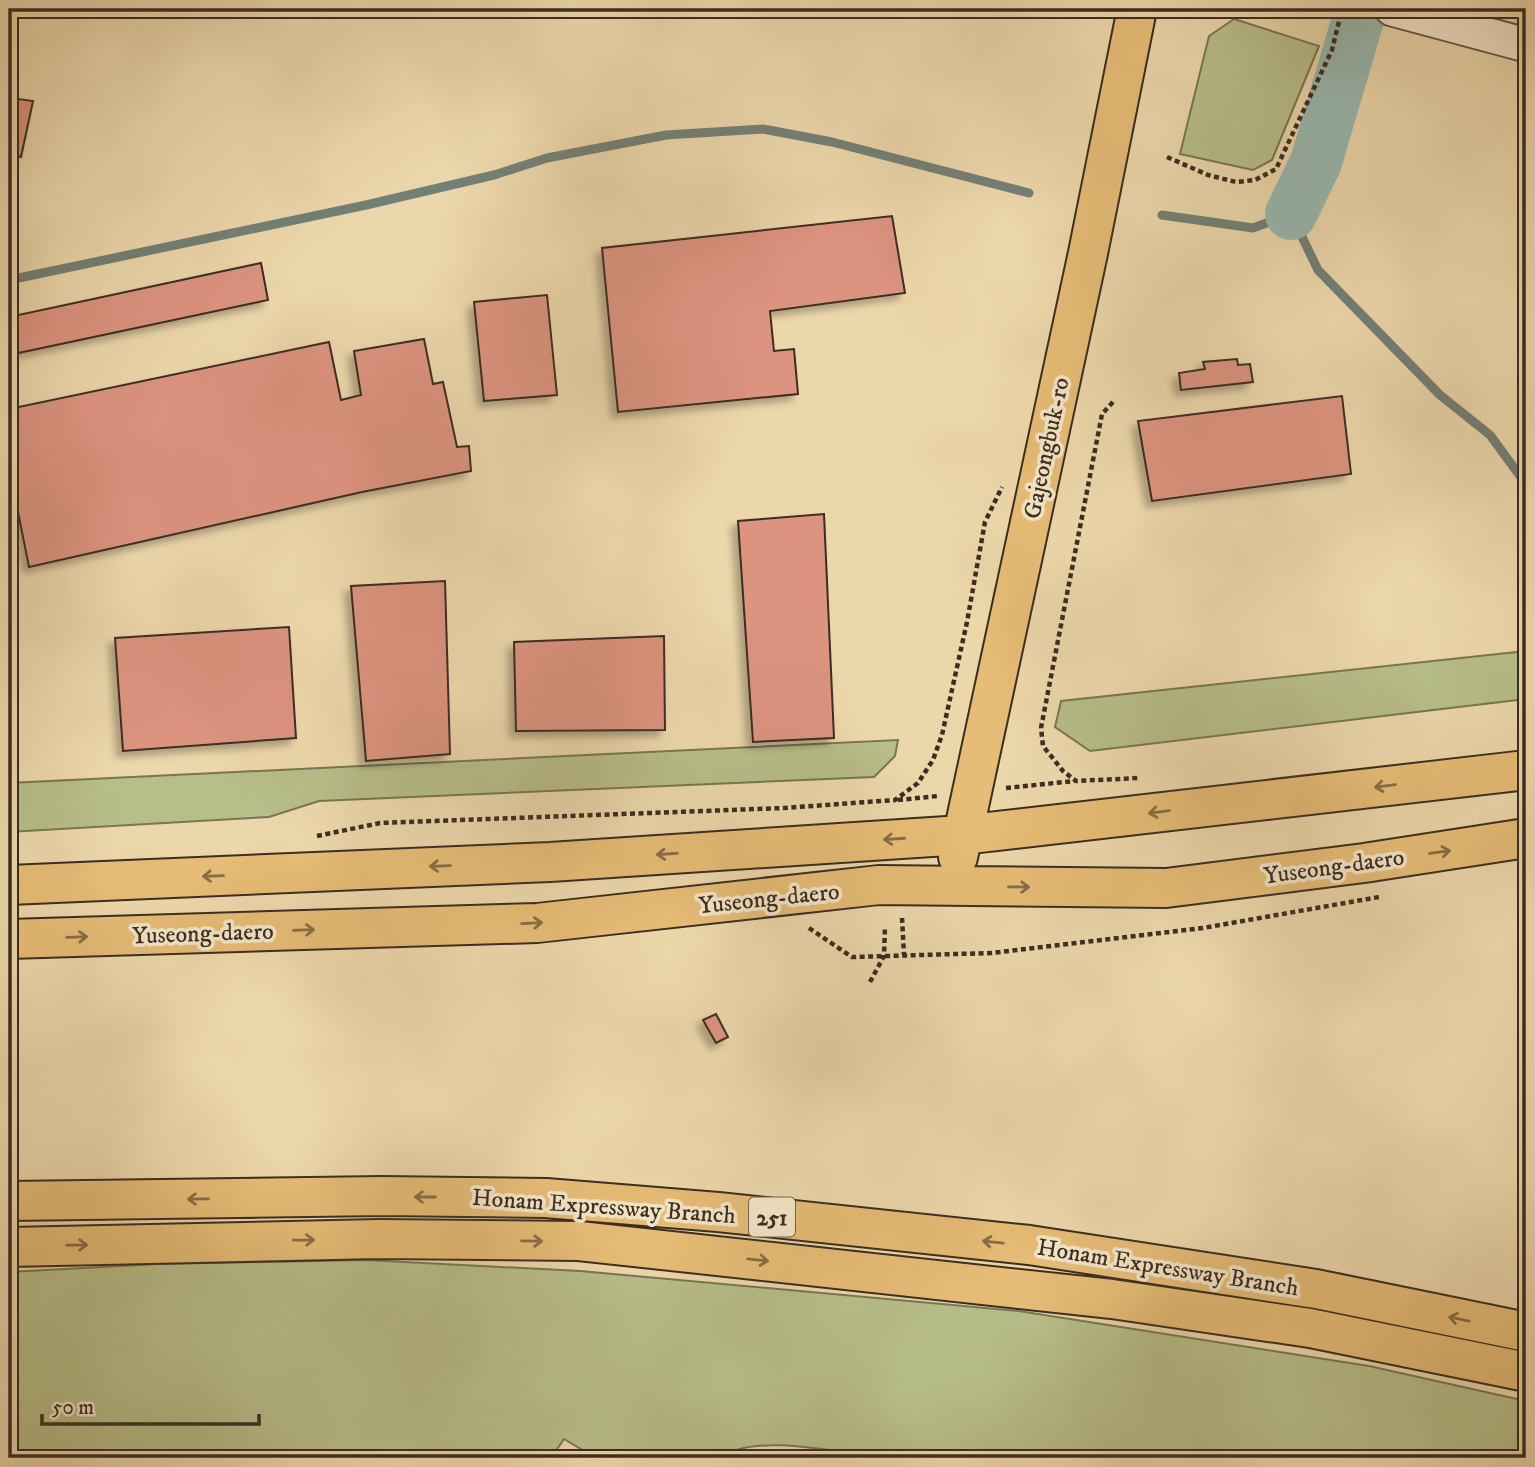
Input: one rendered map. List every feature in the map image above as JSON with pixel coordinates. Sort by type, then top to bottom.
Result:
[{"type":"main road","name":"Gajeongbuk-ro","points":[[951,886],[1086,267],[1137,9]]},
{"type":"main road","name":"Yuseong-daero","points":[[9,885],[551,862],[962,835],[1526,770]]},
{"type":"main road","name":"Yuseong-daero","points":[[9,939],[537,923],[879,885],[1166,888],[1376,861],[1526,838]]},
{"type":"main road","name":"Honam Expressway Branch","points":[[9,1201],[382,1196],[546,1198],[718,1212],[1029,1245],[1316,1289],[1526,1332]]},
{"type":"main road","name":"Honam Expressway Branch","points":[[9,1247],[379,1239],[579,1241],[1112,1299],[1310,1328],[1526,1373]]},
{"type":"street","points":[[1392,9],[1526,45]]},
{"type":"path","points":[[1167,157],[1208,176],[1236,182],[1255,180],[1276,169],[1332,50],[1342,9]]},
{"type":"path","points":[[1113,402],[1102,414],[1041,728],[1042,746],[1063,771],[1076,781],[1143,778]]},
{"type":"path","points":[[315,837],[380,823],[784,808],[895,800],[918,783],[933,760],[943,734],[985,522],[1005,479]]},
{"type":"path","points":[[801,922],[852,957],[992,953],[1203,928],[1384,896]]},
{"type":"path","points":[[870,982],[884,956],[885,927]]},
{"type":"green space","points":[[1234,19],[1319,46],[1272,160],[1253,170],[1180,154],[1209,36]]},
{"type":"green space","points":[[1526,651],[1526,699],[1090,751],[1055,727],[1061,701]]},
{"type":"green space","points":[[898,740],[895,756],[874,777],[319,801],[269,817],[9,832],[9,783]]},
{"type":"green space","points":[[366,1260],[580,1271],[1019,1311],[1369,1366],[1526,1401],[1526,1458],[883,1458],[776,1445],[735,1450],[719,1458],[596,1458],[564,1439],[551,1458],[9,1458],[9,1272],[157,1264]]},
{"type":"building","points":[[9,73],[15,75],[10,98],[33,101],[21,157],[9,154]]},
{"type":"building","points":[[892,216],[905,293],[770,311],[774,351],[794,349],[798,394],[618,412],[602,248]]},
{"type":"building","points":[[261,263],[268,300],[9,355],[9,317]]},
{"type":"building","points":[[547,295],[557,395],[484,401],[474,302]]},
{"type":"building","points":[[424,339],[433,384],[443,382],[457,447],[469,446],[471,471],[362,492],[29,567],[9,467],[9,409],[329,342],[341,400],[361,395],[354,351]]},
{"type":"building","points":[[1237,359],[1238,365],[1250,364],[1253,382],[1181,390],[1179,373],[1205,369],[1203,362]]},
{"type":"building","points":[[1342,396],[1351,474],[1152,501],[1138,421]]},
{"type":"building","points":[[824,514],[834,738],[753,742],[738,521]]},
{"type":"building","points":[[445,581],[450,754],[366,761],[351,586]]},
{"type":"building","points":[[289,627],[296,738],[123,751],[115,638]]},
{"type":"building","points":[[664,636],[665,730],[516,731],[514,642]]},
{"type":"building","points":[[716,1014],[728,1037],[716,1043],[703,1020]]},
{"type":"waterway","points":[[1291,214],[1316,162],[1361,9]]},
{"type":"waterway","points":[[9,280],[366,205],[494,175],[547,158],[666,135],[763,129],[832,142],[1029,193]]},
{"type":"waterway","points":[[1162,215],[1253,228],[1291,214],[1318,270],[1440,395],[1490,435],[1526,484]]}]
